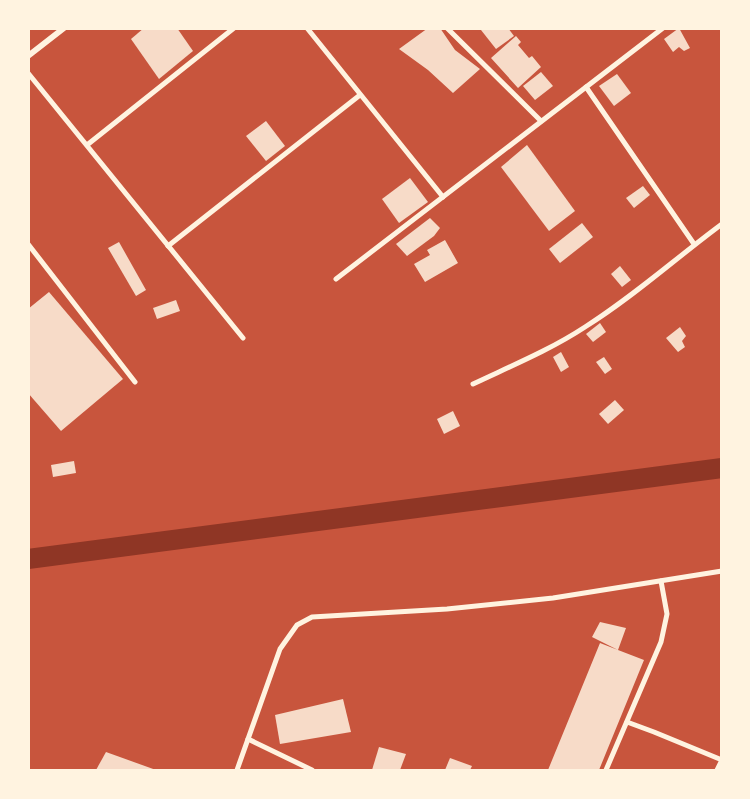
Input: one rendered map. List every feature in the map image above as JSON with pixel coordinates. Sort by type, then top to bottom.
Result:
[{"type":"street","points":[[28,56],[64,28]]},
{"type":"street","points":[[87,145],[234,28]]},
{"type":"street","points":[[307,28],[443,197]]},
{"type":"street","points":[[447,28],[542,122]]},
{"type":"street","points":[[336,279],[663,28]]},
{"type":"street","points":[[28,73],[243,338]]},
{"type":"street","points":[[586,87],[694,244]]},
{"type":"street","points":[[168,246],[360,94]]},
{"type":"street","points":[[473,384],[561,342],[587,326],[618,305],[722,224]]},
{"type":"street","points":[[28,244],[135,382]]},
{"type":"street","points":[[237,771],[280,649],[297,625],[312,617],[447,609],[553,598],[722,571]]},
{"type":"street","points":[[606,771],[661,642],[666,624],[666,605],[661,581]]},
{"type":"street","points":[[627,723],[722,760],[717,771]]},
{"type":"street","points":[[248,739],[312,771]]},
{"type":"building","points":[[144,28],[177,28],[193,51],[159,79],[131,39]]},
{"type":"building","points":[[428,28],[440,28],[455,50],[480,69],[453,93],[428,70],[399,49]]},
{"type":"building","points":[[508,28],[514,36],[496,49],[481,30]]},
{"type":"building","points":[[679,28],[690,48],[684,51],[679,47],[673,52],[664,39]]},
{"type":"building","points":[[516,36],[521,42],[518,45],[541,67],[518,88],[491,58]]},
{"type":"building","points":[[541,72],[553,86],[535,100],[523,86]]},
{"type":"building","points":[[617,74],[631,93],[614,106],[599,86]]},
{"type":"building","points":[[266,121],[285,146],[266,161],[246,136]]},
{"type":"building","points":[[527,145],[575,211],[549,231],[501,167]]},
{"type":"building","points":[[410,178],[428,202],[399,223],[382,199]]},
{"type":"building","points":[[643,186],[650,195],[634,208],[626,198]]},
{"type":"building","points":[[430,218],[440,228],[434,236],[407,256],[396,244]]},
{"type":"building","points":[[582,223],[593,237],[560,263],[549,249]]},
{"type":"building","points":[[445,240],[458,263],[425,282],[414,264],[430,255],[427,250]]},
{"type":"building","points":[[119,242],[146,290],[136,296],[108,248]]},
{"type":"building","points":[[620,266],[631,280],[622,287],[611,274]]},
{"type":"building","points":[[49,292],[123,379],[61,431],[28,393],[28,309]]},
{"type":"building","points":[[176,300],[180,311],[157,319],[153,308]]},
{"type":"building","points":[[600,323],[606,332],[593,342],[586,334]]},
{"type":"building","points":[[680,327],[686,336],[682,341],[685,347],[678,352],[666,338]]},
{"type":"building","points":[[561,352],[569,367],[561,372],[553,357]]},
{"type":"building","points":[[604,357],[612,369],[605,374],[596,362]]},
{"type":"building","points":[[615,400],[624,410],[608,424],[599,414]]},
{"type":"building","points":[[453,411],[460,426],[444,434],[437,419]]},
{"type":"building","points":[[74,461],[76,473],[53,477],[51,465]]},
{"type":"building","points":[[600,622],[626,628],[618,650],[592,637]]},
{"type":"building","points":[[600,643],[644,660],[599,770],[548,770]]},
{"type":"building","points":[[343,699],[351,732],[280,744],[275,715]]},
{"type":"building","points":[[379,747],[406,754],[400,770],[372,770]]},
{"type":"building","points":[[106,752],[156,770],[96,770]]},
{"type":"building","points":[[450,758],[472,766],[470,770],[445,770]]},
{"type":"waterway","points":[[28,559],[722,468]]}]
